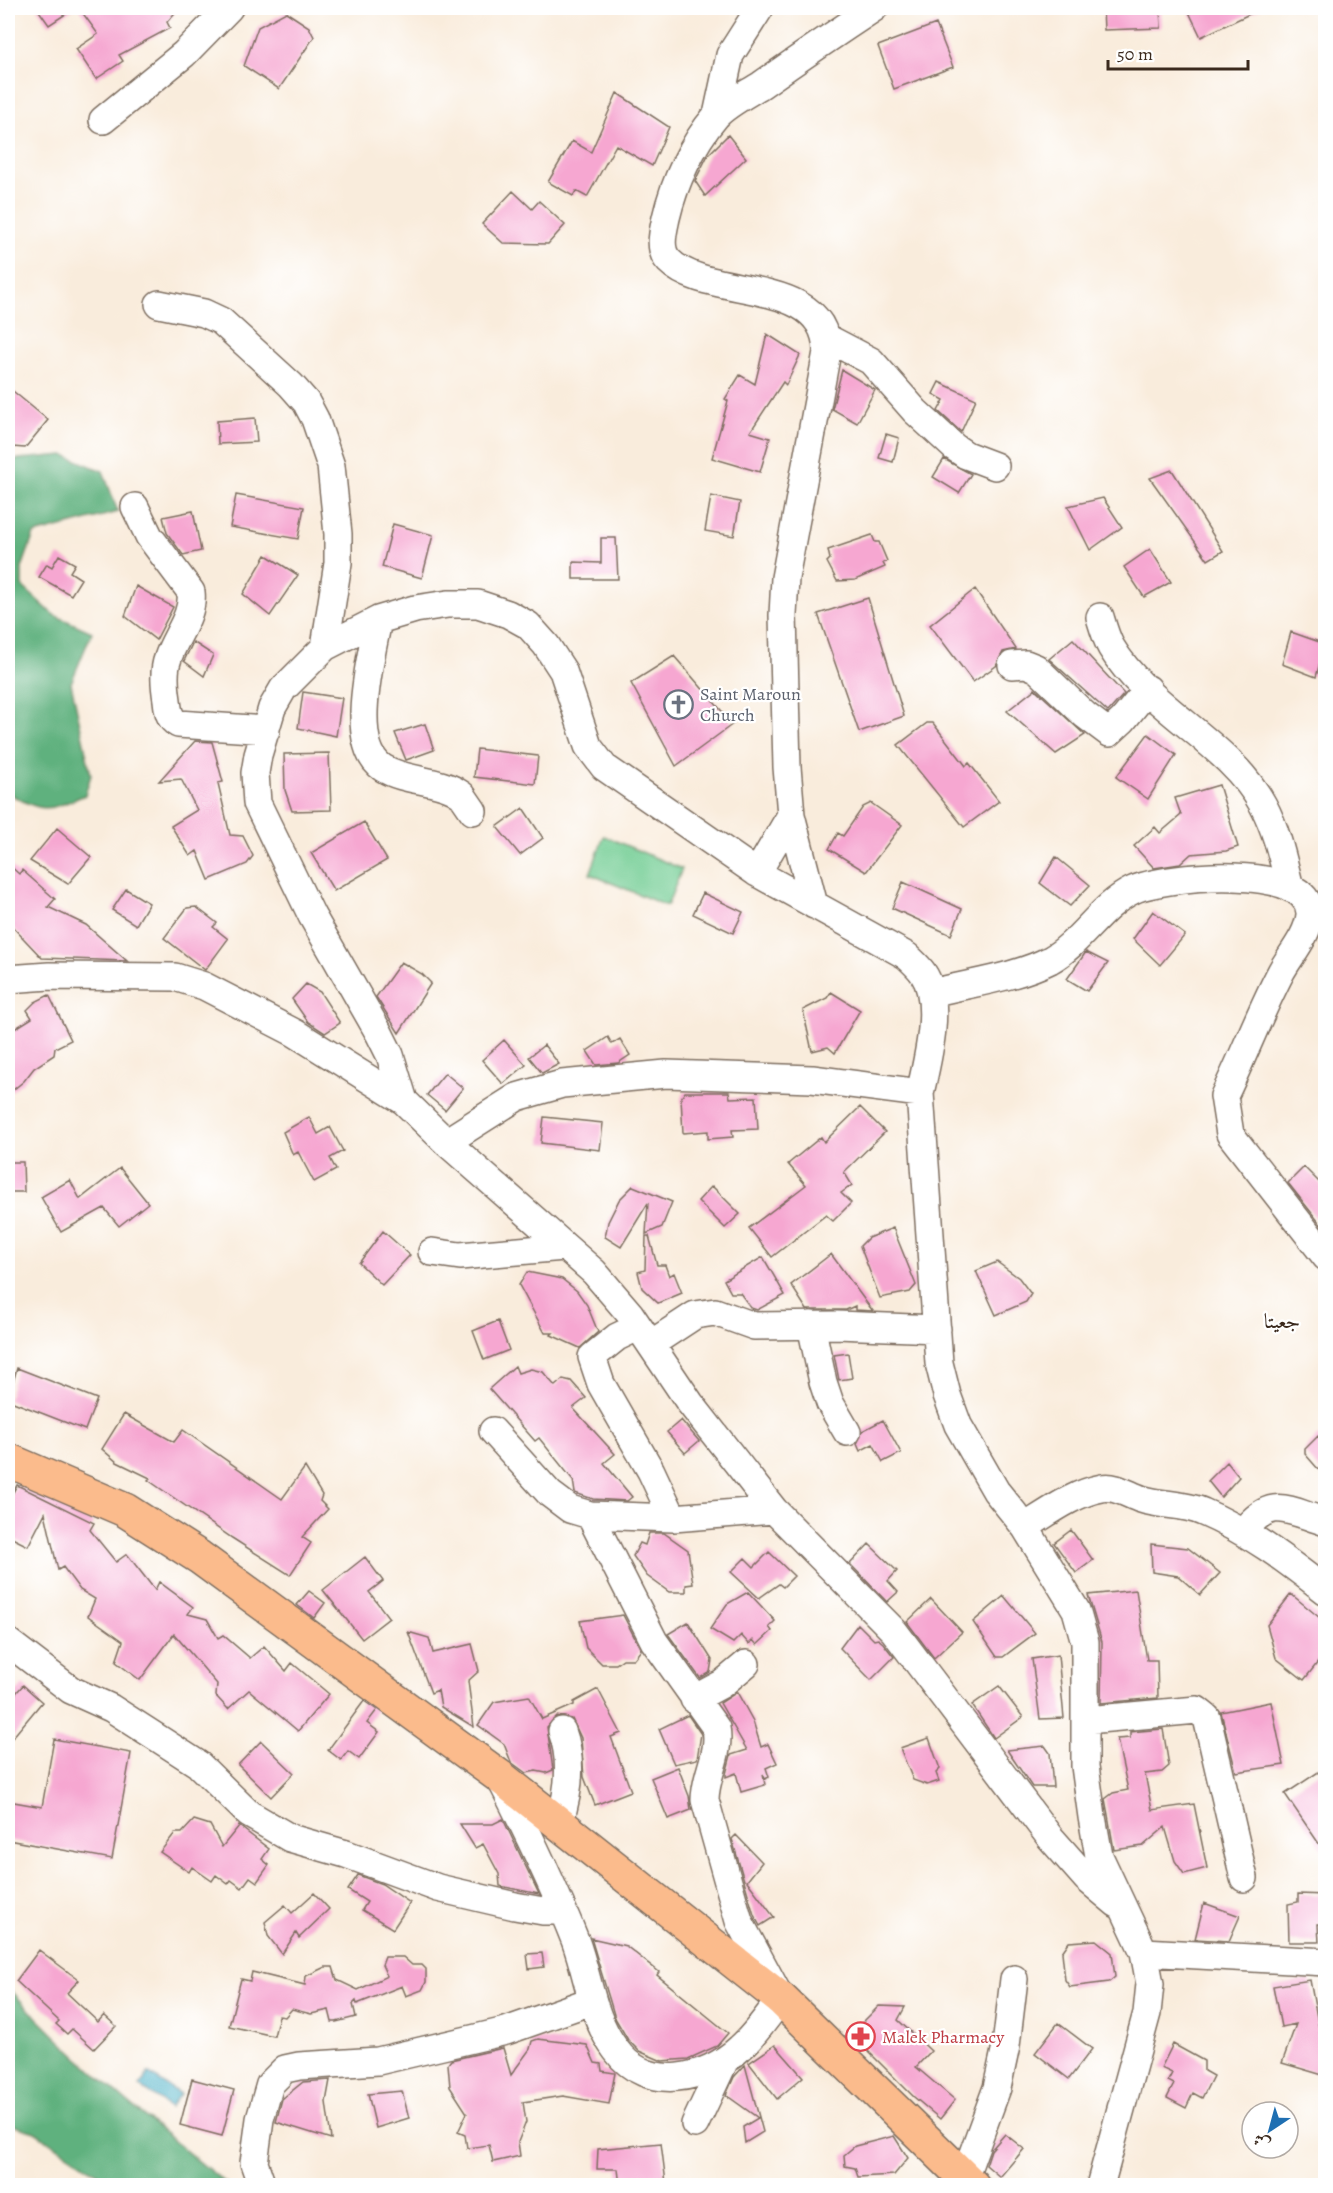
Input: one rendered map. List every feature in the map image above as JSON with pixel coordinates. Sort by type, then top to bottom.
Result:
[{"type":"highway","points":[[8,1460],[125,1510],[199,1557],[499,1776],[781,1999],[968,2182]]},
{"type":"street","points":[[103,120],[184,54],[229,8]]},
{"type":"street","points":[[760,8],[730,55],[717,115],[691,154],[670,203],[662,248],[667,261],[684,273],[765,291],[801,307],[813,317],[827,338],[871,361],[915,411],[954,447],[966,456],[995,466]]},
{"type":"street","points":[[717,115],[874,8]]},
{"type":"street","points":[[159,304],[204,313],[221,321],[291,385],[306,402],[315,419],[331,466],[338,534],[338,563],[325,647]]},
{"type":"street","points":[[814,905],[791,815],[784,679],[785,578],[827,352],[827,338]]},
{"type":"street","points":[[135,507],[149,536],[190,592],[189,612],[167,660],[165,683],[168,712],[173,721],[178,724],[266,730]]},
{"type":"street","points":[[404,1101],[390,1055],[312,916],[257,803],[255,774],[272,708],[283,689],[325,647],[378,620],[415,609],[478,604],[508,614],[528,625],[563,671],[588,746],[604,767],[757,873],[814,905],[851,922],[907,956],[924,974],[932,993],[930,1051],[920,1093],[939,1363],[958,1425],[996,1491],[1025,1527],[1076,1610],[1085,1642],[1087,1720],[1085,1766],[1099,1856],[1121,1907],[1137,1931],[1150,1984],[1147,2013],[1100,2186]]},
{"type":"street","points":[[1100,617],[1110,646],[1124,665],[1227,760],[1262,804],[1277,836],[1290,888]]},
{"type":"street","points":[[378,620],[365,692],[365,732],[371,755],[383,768],[454,790],[462,795],[472,811]]},
{"type":"street","points":[[1012,665],[1026,664],[1036,668],[1092,722],[1109,733],[1123,720],[1148,689]]},
{"type":"street","points":[[757,873],[791,815]]},
{"type":"street","points":[[932,993],[1010,974],[1049,960],[1069,946],[1117,901],[1141,888],[1194,880],[1244,877],[1273,880],[1290,888],[1304,898],[1310,914],[1306,929],[1280,973],[1224,1096],[1230,1134],[1326,1257]]},
{"type":"street","points":[[8,979],[49,976],[175,977],[204,986],[295,1033],[404,1101],[446,1143],[594,1272],[645,1335],[690,1403],[774,1510],[894,1631],[1049,1836],[1087,1879],[1121,1907]]},
{"type":"street","points":[[446,1143],[517,1097],[562,1084],[677,1074],[812,1079],[920,1093]]},
{"type":"street","points":[[432,1252],[460,1256],[564,1247]]},
{"type":"street","points":[[673,1518],[651,1471],[601,1384],[592,1357],[617,1337],[645,1335],[695,1315],[715,1311],[754,1326],[811,1325],[937,1329]]},
{"type":"street","points":[[811,1325],[823,1382],[830,1403],[847,1432]]},
{"type":"street","points":[[493,1431],[550,1494],[570,1509],[590,1515],[673,1518],[774,1510]]},
{"type":"street","points":[[1025,1527],[1072,1498],[1104,1487],[1118,1489],[1143,1500],[1181,1505],[1203,1511],[1243,1532],[1289,1562],[1326,1591]]},
{"type":"street","points":[[1243,1532],[1256,1515],[1267,1509],[1284,1509],[1326,1522]]},
{"type":"street","points":[[499,1776],[550,1878],[576,1943],[591,2001],[616,2051],[643,2074],[675,2079],[713,2067],[741,2048],[781,1999],[738,1921],[705,1800],[705,1788],[718,1742],[716,1728],[654,1641],[590,1515]]},
{"type":"street","points":[[8,1642],[71,1690],[111,1708],[198,1764],[249,1814],[290,1838],[346,1854],[438,1888],[515,1906],[543,1911],[563,1911]]},
{"type":"street","points":[[694,1699],[722,1684],[746,1664]]},
{"type":"street","points":[[1087,1720],[1197,1710],[1207,1718],[1244,1878]]},
{"type":"street","points":[[559,1823],[568,1794],[568,1747],[562,1731]]},
{"type":"street","points":[[1144,1952],[1326,1962]]},
{"type":"street","points":[[968,2182],[997,2088],[1006,2046],[1014,1979]]},
{"type":"street","points":[[262,2186],[254,2163],[260,2119],[270,2084],[285,2069],[390,2058],[506,2031],[591,2001]]},
{"type":"street","points":[[695,2124],[725,2060]]},
{"type":"green space","points":[[64,455],[103,471],[118,512],[34,534],[22,568],[22,586],[54,615],[92,632],[71,683],[91,775],[85,795],[46,808],[30,804],[8,793],[8,460]]},
{"type":"green space","points":[[604,836],[682,869],[667,906],[590,874]]},
{"type":"green space","points":[[8,1987],[86,2065],[228,2185],[115,2185],[35,2132],[8,2124]]},
{"type":"water","points":[[148,2073],[180,2094],[170,2108],[140,2086]]},
{"type":"building","points":[[37,8],[75,8],[49,25]]},
{"type":"building","points":[[79,8],[179,8],[167,22],[170,28],[119,55],[123,61],[96,79],[76,49],[98,34]]},
{"type":"building","points":[[1103,8],[1160,8],[1161,28],[1104,30]]},
{"type":"building","points":[[1187,8],[1262,8],[1201,37]]},
{"type":"building","points":[[286,12],[309,27],[314,37],[279,89],[244,66],[258,27]]},
{"type":"building","points":[[936,24],[953,67],[894,89],[878,46]]},
{"type":"building","points":[[617,93],[669,127],[652,166],[616,145],[587,197],[576,191],[573,196],[548,182],[572,141],[591,152]]},
{"type":"building","points":[[728,135],[746,158],[705,196],[695,181],[708,155]]},
{"type":"building","points":[[513,191],[532,209],[539,201],[565,225],[548,244],[503,243],[482,224]]},
{"type":"building","points":[[767,334],[800,355],[786,385],[783,382],[750,432],[770,438],[760,472],[712,458],[728,401],[725,399],[740,375],[755,384]]},
{"type":"building","points":[[842,370],[875,390],[857,423],[832,409]]},
{"type":"building","points":[[939,382],[976,399],[961,432],[938,411],[944,400],[933,394]]},
{"type":"building","points":[[8,387],[48,420],[25,448],[12,447],[8,444]]},
{"type":"building","points":[[255,418],[257,442],[218,444],[217,421]]},
{"type":"building","points":[[886,434],[899,438],[893,462],[879,458]]},
{"type":"building","points":[[944,459],[971,474],[959,493],[933,477]]},
{"type":"building","points":[[1172,470],[1223,551],[1208,560],[1150,478]]},
{"type":"building","points":[[236,495],[304,507],[298,539],[230,527]]},
{"type":"building","points":[[711,496],[740,502],[734,536],[705,531]]},
{"type":"building","points":[[1103,498],[1122,527],[1090,550],[1068,506]]},
{"type":"building","points":[[193,511],[201,551],[183,555],[167,533],[163,517]]},
{"type":"building","points":[[393,524],[433,535],[422,578],[382,567]]},
{"type":"building","points":[[872,535],[875,542],[879,542],[887,561],[883,563],[885,567],[855,580],[837,581],[827,562],[830,559],[828,550]]},
{"type":"building","points":[[601,538],[616,538],[618,579],[573,579],[573,562],[601,563]]},
{"type":"building","points":[[1150,549],[1171,582],[1144,597],[1124,567]]},
{"type":"building","points":[[59,555],[75,564],[70,572],[81,579],[71,595],[39,577],[47,564],[52,567]]},
{"type":"building","points":[[266,555],[298,575],[270,616],[243,594]]},
{"type":"building","points":[[136,586],[173,607],[156,640],[125,616]]},
{"type":"building","points":[[975,589],[1016,649],[1003,652],[996,666],[973,682],[930,625]]},
{"type":"building","points":[[868,598],[904,716],[859,732],[818,614]]},
{"type":"building","points":[[1291,632],[1325,644],[1316,677],[1282,664]]},
{"type":"building","points":[[1073,639],[1124,694],[1108,712],[1049,659]]},
{"type":"building","points":[[193,642],[213,655],[204,676],[184,661]]},
{"type":"building","name":"Saint Maroun Church","points":[[674,656],[733,724],[676,766],[631,683]]},
{"type":"building","points":[[1035,689],[1085,735],[1056,754],[1007,711]]},
{"type":"building","points":[[303,692],[342,698],[336,736],[298,728]]},
{"type":"building","points":[[927,723],[933,723],[966,766],[969,763],[999,801],[964,827],[898,745]]},
{"type":"building","points":[[425,724],[434,750],[406,760],[395,733]]},
{"type":"building","points":[[1148,734],[1176,755],[1148,799],[1116,777]]},
{"type":"building","points":[[195,741],[212,742],[223,782],[218,783],[230,835],[243,836],[253,856],[247,864],[209,880],[197,851],[190,856],[171,826],[197,810],[181,779],[159,781]]},
{"type":"building","points":[[477,749],[538,756],[535,784],[474,777]]},
{"type":"building","points":[[329,753],[331,810],[292,811],[285,790],[284,754]]},
{"type":"building","points":[[1219,785],[1238,847],[1226,851],[1191,854],[1180,864],[1154,868],[1134,846],[1155,827],[1160,833],[1181,815],[1175,798]]},
{"type":"building","points":[[871,803],[902,825],[866,872],[829,849],[838,833],[843,836],[863,807]]},
{"type":"building","points":[[523,808],[543,838],[520,855],[497,827]]},
{"type":"building","points":[[364,822],[387,860],[334,891],[311,853]]},
{"type":"building","points":[[57,828],[91,857],[68,884],[30,861]]},
{"type":"building","points":[[1056,857],[1090,885],[1070,906],[1040,883]]},
{"type":"building","points":[[8,864],[19,874],[22,870],[55,899],[48,907],[86,925],[127,961],[42,958],[8,922]]},
{"type":"building","points":[[903,882],[962,909],[951,935],[892,908]]},
{"type":"building","points":[[126,889],[149,903],[136,925],[112,910]]},
{"type":"building","points":[[703,893],[743,912],[733,933],[693,914]]},
{"type":"building","points":[[196,907],[217,923],[213,927],[228,939],[205,970],[164,938],[187,908]]},
{"type":"building","points":[[1153,911],[1185,935],[1160,965],[1133,939]]},
{"type":"building","points":[[1086,952],[1108,963],[1087,991],[1067,979]]},
{"type":"building","points":[[401,962],[422,974],[431,983],[399,1033],[376,997]]},
{"type":"building","points":[[306,984],[320,992],[340,1023],[325,1033],[308,1022],[292,999]]},
{"type":"building","points":[[831,992],[860,1010],[835,1053],[828,1047],[812,1051],[803,1010],[827,998]]},
{"type":"building","points":[[49,995],[71,1040],[55,1048],[54,1055],[34,1068],[24,1081],[8,1094],[8,1033],[32,1018],[27,1010],[35,1002]]},
{"type":"building","points":[[608,1037],[612,1044],[620,1039],[630,1055],[618,1063],[596,1065],[587,1051]]},
{"type":"building","points":[[504,1040],[526,1065],[503,1084],[482,1060]]},
{"type":"building","points":[[544,1045],[559,1064],[542,1073],[529,1057]]},
{"type":"building","points":[[445,1073],[463,1088],[445,1110],[427,1095]]},
{"type":"building","points":[[685,1092],[729,1092],[730,1098],[756,1097],[758,1129],[732,1130],[733,1137],[708,1139],[708,1131],[683,1133],[681,1098]]},
{"type":"building","points":[[860,1107],[885,1132],[844,1172],[852,1185],[841,1193],[851,1203],[833,1221],[826,1215],[772,1257],[749,1228],[806,1185],[788,1164],[821,1137],[824,1142]]},
{"type":"building","points":[[309,1117],[318,1134],[330,1127],[343,1151],[330,1158],[336,1170],[314,1182],[298,1152],[293,1155],[283,1132]]},
{"type":"building","points":[[544,1117],[603,1123],[600,1150],[541,1143]]},
{"type":"building","points":[[8,1162],[23,1162],[24,1192],[8,1192]]},
{"type":"building","points":[[1304,1167],[1326,1189],[1326,1231],[1288,1183]]},
{"type":"building","points":[[120,1168],[148,1203],[119,1226],[104,1208],[61,1232],[41,1197],[70,1180],[80,1199]]},
{"type":"building","points":[[633,1186],[672,1202],[662,1227],[646,1234],[648,1203],[621,1247],[605,1237],[608,1222],[619,1200]]},
{"type":"building","points":[[712,1186],[740,1214],[725,1228],[698,1201]]},
{"type":"building","points":[[893,1228],[916,1285],[910,1292],[880,1298],[860,1246],[868,1238]]},
{"type":"building","points":[[383,1231],[410,1255],[382,1285],[359,1263]]},
{"type":"building","points":[[646,1236],[649,1236],[657,1265],[665,1265],[669,1276],[674,1273],[682,1293],[658,1303],[642,1288],[638,1272],[645,1270]]},
{"type":"building","points":[[831,1254],[873,1311],[855,1310],[855,1306],[846,1310],[807,1310],[791,1285]]},
{"type":"building","points":[[763,1257],[785,1295],[757,1310],[751,1308],[740,1293],[731,1293],[724,1280]]},
{"type":"building","points":[[997,1262],[1019,1278],[1031,1294],[1026,1302],[996,1315],[976,1271]]},
{"type":"building","points":[[527,1272],[562,1279],[577,1291],[587,1305],[598,1332],[580,1348],[551,1335],[553,1333],[545,1333],[519,1285]]},
{"type":"building","points":[[498,1321],[509,1350],[484,1360],[473,1331]]},
{"type":"building","points":[[848,1353],[852,1378],[839,1380],[834,1355]]},
{"type":"building","points":[[515,1366],[518,1373],[531,1369],[543,1372],[555,1386],[563,1379],[571,1381],[586,1398],[573,1408],[615,1454],[604,1463],[632,1497],[627,1501],[593,1499],[575,1493],[573,1480],[539,1438],[535,1441],[489,1389]]},
{"type":"building","points":[[17,1368],[97,1399],[85,1430],[8,1400]]},
{"type":"building","points":[[124,1414],[174,1442],[183,1430],[282,1499],[305,1467],[322,1495],[320,1501],[328,1509],[302,1537],[311,1543],[290,1575],[148,1480],[150,1478],[117,1462],[102,1449]]},
{"type":"building","points":[[681,1420],[699,1441],[685,1453],[667,1432]]},
{"type":"building","points":[[883,1420],[901,1453],[883,1462],[873,1444],[860,1451],[857,1444],[862,1431]]},
{"type":"building","points":[[1318,1436],[1326,1444],[1326,1478],[1305,1454],[1305,1449]]},
{"type":"building","points":[[1227,1462],[1239,1477],[1221,1497],[1208,1481]]},
{"type":"building","points":[[17,1485],[94,1523],[90,1530],[116,1562],[127,1554],[155,1590],[159,1582],[193,1607],[188,1614],[207,1619],[218,1638],[223,1635],[250,1658],[264,1646],[286,1671],[292,1663],[329,1694],[298,1731],[249,1690],[228,1709],[216,1696],[217,1684],[174,1634],[140,1680],[116,1662],[123,1641],[88,1616],[95,1599],[80,1590],[63,1567],[58,1570],[45,1513],[28,1546],[8,1536],[8,1502]]},
{"type":"building","points":[[1071,1530],[1093,1560],[1076,1573],[1054,1543]]},
{"type":"building","points":[[649,1533],[664,1533],[688,1550],[693,1584],[686,1585],[686,1592],[669,1592],[647,1576],[633,1556],[640,1543],[645,1545]]},
{"type":"building","points":[[869,1544],[897,1571],[888,1581],[898,1592],[887,1602],[850,1564]]},
{"type":"building","points":[[1151,1544],[1188,1548],[1220,1573],[1200,1595],[1178,1576],[1152,1572]]},
{"type":"building","points":[[769,1552],[794,1576],[783,1587],[779,1584],[759,1598],[731,1572],[745,1558],[754,1567]]},
{"type":"building","points":[[365,1557],[383,1581],[369,1592],[389,1618],[362,1639],[323,1590]]},
{"type":"building","points":[[1136,1590],[1147,1660],[1157,1660],[1158,1698],[1101,1703],[1102,1642],[1088,1595]]},
{"type":"building","points":[[309,1591],[325,1603],[314,1618],[297,1605]]},
{"type":"building","points":[[748,1592],[775,1621],[769,1627],[772,1631],[757,1645],[753,1640],[749,1644],[741,1635],[733,1643],[710,1629],[727,1604]]},
{"type":"building","points":[[1291,1594],[1326,1623],[1326,1652],[1304,1680],[1276,1658],[1267,1625]]},
{"type":"building","points":[[1004,1596],[1035,1633],[1003,1657],[997,1657],[973,1622]]},
{"type":"building","points":[[931,1599],[962,1632],[934,1658],[907,1622]]},
{"type":"building","points":[[623,1615],[641,1650],[634,1659],[623,1659],[616,1664],[602,1664],[586,1648],[580,1621]]},
{"type":"building","points":[[688,1622],[712,1660],[710,1672],[700,1678],[668,1634]]},
{"type":"building","points":[[858,1624],[874,1640],[878,1639],[883,1643],[894,1657],[871,1680],[840,1648]]},
{"type":"building","points":[[408,1632],[429,1638],[433,1653],[472,1644],[479,1671],[468,1681],[474,1727],[441,1707],[438,1690],[431,1693]]},
{"type":"building","points":[[1058,1655],[1064,1718],[1040,1719],[1032,1659]]},
{"type":"building","points":[[23,1685],[42,1702],[8,1743],[8,1690],[16,1693]]},
{"type":"building","points":[[999,1686],[1023,1717],[994,1738],[972,1705]]},
{"type":"building","points":[[598,1689],[621,1733],[611,1737],[631,1791],[595,1805],[584,1777],[581,1738],[572,1719],[557,1716],[547,1727],[553,1770],[546,1773],[536,1771],[526,1773],[511,1762],[504,1744],[478,1725],[494,1702],[529,1696],[542,1719],[574,1705],[574,1702]]},
{"type":"building","points":[[737,1692],[753,1721],[761,1747],[768,1744],[777,1763],[766,1768],[769,1777],[765,1779],[763,1774],[765,1785],[741,1792],[736,1773],[726,1777],[726,1774],[731,1755],[747,1750],[720,1703]]},
{"type":"building","points":[[364,1701],[377,1710],[367,1723],[379,1732],[359,1759],[348,1751],[341,1760],[328,1750]]},
{"type":"building","points":[[1271,1702],[1284,1765],[1236,1772],[1221,1712]]},
{"type":"building","points":[[688,1715],[701,1734],[697,1759],[674,1764],[659,1729]]},
{"type":"building","points":[[1163,1729],[1169,1766],[1162,1772],[1145,1774],[1152,1810],[1194,1804],[1207,1868],[1184,1874],[1175,1861],[1165,1827],[1143,1846],[1114,1850],[1105,1799],[1113,1793],[1128,1790],[1117,1739],[1130,1738],[1130,1732]]},
{"type":"building","points":[[929,1738],[940,1769],[936,1773],[939,1781],[927,1785],[913,1780],[900,1748]]},
{"type":"building","points":[[54,1739],[131,1753],[112,1859],[8,1840],[8,1801],[42,1807]]},
{"type":"building","points":[[261,1741],[294,1773],[271,1797],[238,1765]]},
{"type":"building","points":[[1045,1746],[1050,1753],[1053,1787],[1032,1787],[1007,1750]]},
{"type":"building","points":[[678,1767],[689,1796],[691,1810],[668,1819],[651,1778]]},
{"type":"building","points":[[1326,1767],[1326,1854],[1285,1794]]},
{"type":"building","points":[[503,1819],[539,1894],[500,1886],[499,1874],[483,1844],[475,1848],[460,1824],[493,1824]]},
{"type":"building","points":[[194,1820],[210,1825],[222,1847],[239,1826],[269,1849],[262,1859],[269,1865],[257,1882],[250,1877],[242,1888],[231,1880],[228,1884],[216,1875],[212,1881],[192,1867],[189,1872],[160,1852],[175,1833],[182,1833]]},
{"type":"building","points":[[736,1835],[762,1862],[747,1881],[774,1917],[760,1926],[754,1915],[732,1839]]},
{"type":"building","points":[[358,1875],[382,1884],[410,1903],[393,1929],[362,1910],[367,1902],[348,1890]]},
{"type":"building","points":[[314,1893],[329,1909],[299,1938],[296,1933],[282,1954],[268,1936],[265,1922],[285,1905],[292,1913]]},
{"type":"building","points":[[1298,1894],[1326,1895],[1326,1924],[1318,1924],[1319,1942],[1289,1942],[1288,1904],[1298,1902]]},
{"type":"building","points":[[1204,1903],[1240,1916],[1229,1941],[1195,1939]]},
{"type":"building","points":[[591,1938],[626,1946],[659,1972],[657,1975],[728,2033],[717,2046],[688,2059],[662,2061],[639,2051],[628,2040],[615,2018]]},
{"type":"building","points":[[1096,1940],[1112,1953],[1115,1977],[1109,1982],[1070,1987],[1065,1980],[1062,1952],[1069,1942]]},
{"type":"building","points":[[39,1950],[79,1980],[67,1993],[98,2022],[104,2015],[116,2026],[94,2049],[72,2029],[67,2034],[56,2024],[59,2021],[16,1981]]},
{"type":"building","points":[[542,1953],[544,1967],[529,1969],[527,1954]]},
{"type":"building","points":[[385,1957],[403,1957],[412,1965],[422,1965],[426,1969],[426,1982],[422,1990],[406,1996],[402,1986],[357,2004],[356,2001],[353,2004],[356,2017],[336,2022],[332,2022],[329,2010],[311,2014],[292,2009],[285,2017],[279,2016],[274,2036],[229,2026],[241,1979],[250,1981],[252,1972],[305,1985],[306,1976],[325,1967],[333,1967],[337,1980],[358,1990],[387,1976],[382,1965]]},
{"type":"building","points":[[1310,1980],[1321,2039],[1326,2040],[1326,2076],[1282,2063],[1296,2024],[1281,2027],[1273,1986]]},
{"type":"building","points":[[879,2006],[905,2007],[898,2020],[931,2051],[916,2067],[955,2100],[940,2119],[914,2097],[851,2034]]},
{"type":"building","points":[[1058,2023],[1092,2049],[1069,2079],[1035,2053]]},
{"type":"building","points":[[538,2039],[587,2045],[595,2063],[601,2064],[602,2071],[615,2073],[609,2104],[563,2096],[523,2102],[526,2122],[518,2142],[520,2156],[493,2162],[489,2145],[467,2148],[465,2135],[458,2132],[467,2113],[450,2087],[448,2064],[451,2060],[503,2048],[511,2075],[530,2049],[532,2041]]},
{"type":"building","points":[[1173,2044],[1204,2061],[1204,2071],[1213,2076],[1202,2098],[1193,2093],[1186,2108],[1167,2098],[1174,2084],[1168,2081],[1172,2073],[1161,2068]]},
{"type":"building","points":[[775,2045],[803,2077],[777,2099],[749,2063]]},
{"type":"building","points":[[745,2065],[763,2132],[745,2143],[743,2127],[758,2118],[726,2095],[734,2077]]},
{"type":"building","points":[[192,2079],[234,2090],[222,2136],[180,2125]]},
{"type":"building","points":[[330,2080],[326,2102],[331,2139],[276,2122],[282,2099],[303,2082]]},
{"type":"building","points":[[402,2091],[409,2118],[376,2128],[368,2094]]},
{"type":"building","points":[[1005,2134],[1024,2149],[1000,2177],[986,2165],[991,2150]]},
{"type":"building","points":[[894,2136],[908,2158],[894,2175],[858,2177],[855,2168],[845,2166],[844,2155],[855,2146]]},
{"type":"building","points":[[661,2143],[666,2183],[620,2186],[618,2169],[597,2169],[598,2149]]},
{"type":"place","name":"Saint Maroun Church","points":[[679,704]]},
{"type":"place","name":"Malek Pharmacy","points":[[861,2037]]},
{"type":"district","name":"جعيتا","points":[[1282,1321]]}]
